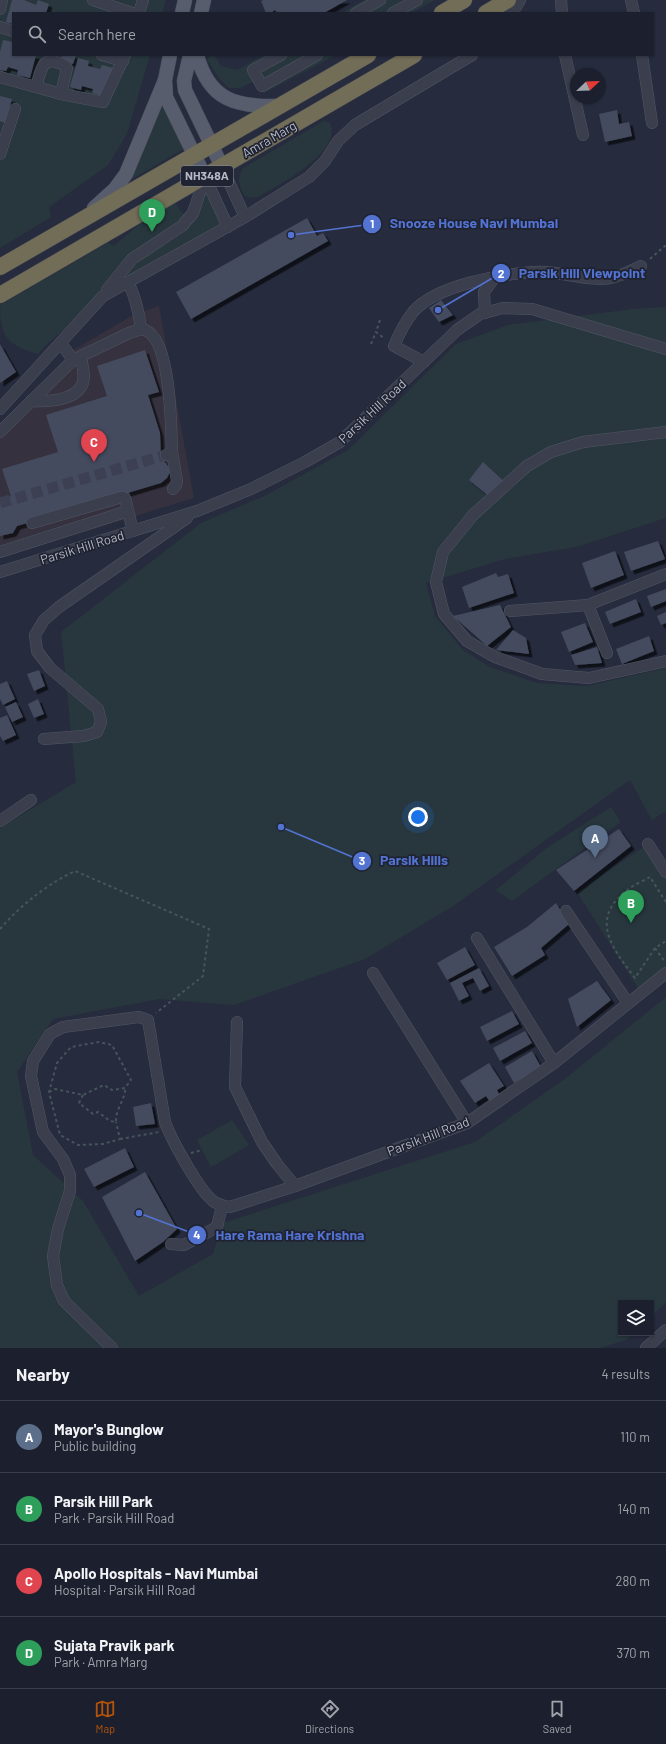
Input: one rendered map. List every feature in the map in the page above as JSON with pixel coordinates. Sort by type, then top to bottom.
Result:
[{"type":"highway","points":[[444,12],[464,0]]},
{"type":"highway","points":[[488,12],[508,0]]},
{"type":"highway","name":"Amra Marg","points":[[0,267],[366,56]]},
{"type":"highway","name":"Amra Marg","points":[[0,295],[412,56]]},
{"type":"main road","points":[[182,12],[186,0]]},
{"type":"main road","points":[[201,12],[204,0]]},
{"type":"main road","points":[[82,220],[115,189],[125,176],[165,80],[170,56]]},
{"type":"main road","points":[[190,56],[184,81],[185,90],[222,167]]},
{"type":"main road","points":[[197,56],[206,78],[213,88],[224,97],[239,104],[256,107],[279,106]]},
{"type":"main road","points":[[165,80],[166,97],[204,177]]},
{"type":"street","points":[[0,9],[2,0]]},
{"type":"street","points":[[93,0],[129,12]]},
{"type":"street","points":[[139,12],[142,0]]},
{"type":"street","points":[[358,12],[380,0]]},
{"type":"street","points":[[395,12],[417,0]]},
{"type":"street","points":[[513,12],[520,0]]},
{"type":"street","points":[[561,0],[562,12]]},
{"type":"street","points":[[631,0],[634,12]]},
{"type":"street","points":[[0,27],[12,31]]},
{"type":"street","points":[[0,77],[61,94],[103,102],[124,58],[109,56]]},
{"type":"street","points":[[279,56],[253,70],[262,86],[316,56]]},
{"type":"street","points":[[103,296],[228,227],[308,177],[325,161],[338,141],[354,125],[470,56]]},
{"type":"street","points":[[565,56],[583,135]]},
{"type":"street","points":[[642,56],[652,122]]},
{"type":"street","points":[[36,87],[43,64],[46,61],[51,61],[65,65],[67,68],[61,94]]},
{"type":"street","points":[[0,154],[4,126],[15,109]]},
{"type":"street","points":[[222,167],[245,217]]},
{"type":"street","points":[[204,177],[228,227]]},
{"type":"street","points":[[0,409],[103,296],[132,260],[182,226],[193,213],[204,177]]},
{"type":"street","points":[[424,362],[394,346],[400,332],[414,311],[435,295],[473,281],[536,272],[596,280],[612,278],[641,266]]},
{"type":"street","points":[[485,313],[484,292],[494,278]]},
{"type":"street","points":[[128,282],[135,294],[139,310],[141,329]]},
{"type":"street","name":"Parsik Hill Road","points":[[0,570],[197,511],[251,489],[340,442],[456,330],[480,314],[503,308],[532,309],[666,349]]},
{"type":"street","points":[[0,432],[77,359],[129,333],[141,329],[146,330],[153,336],[159,345],[163,358],[170,411],[169,454],[177,481],[173,489]]},
{"type":"street","points":[[31,401],[51,400],[74,395],[82,384],[84,374],[77,359],[61,343]]},
{"type":"street","points":[[666,432],[583,442],[551,452],[527,466],[473,515],[443,552],[436,582],[444,614],[467,641],[495,657],[542,674],[589,678],[666,661]]},
{"type":"street","points":[[32,523],[122,497],[125,498],[133,531]]},
{"type":"street","points":[[0,552],[128,511]]},
{"type":"street","points":[[44,739],[84,736],[97,732],[102,722],[98,710],[50,668],[37,651],[35,635],[44,620],[59,606],[197,511]]},
{"type":"street","points":[[510,611],[588,605],[666,574]]},
{"type":"street","points":[[588,605],[607,653]]},
{"type":"street","points":[[0,821],[31,800]]},
{"type":"street","points":[[648,844],[666,872]]},
{"type":"street","points":[[566,912],[628,1003]]},
{"type":"street","points":[[477,938],[554,1063]]},
{"type":"street","points":[[373,973],[467,1123]]},
{"type":"street","name":"Parsik Hill Road","points":[[222,1206],[230,1207],[242,1204],[467,1123],[554,1063],[666,973]]},
{"type":"street","points":[[112,1348],[64,1301],[57,1285],[53,1256],[58,1229],[70,1191],[70,1175],[63,1159],[43,1132],[31,1076],[33,1061],[50,1034],[63,1027],[139,1017],[148,1020],[170,1136],[205,1192],[213,1201],[222,1206],[217,1227],[184,1246],[171,1244]]},
{"type":"street","points":[[237,1022],[235,1087],[262,1142],[277,1164],[295,1186]]},
{"type":"street","points":[[646,1348],[666,1330]]},
{"type":"path","points":[[641,266],[666,245]]},
{"type":"path","points":[[371,344],[380,320]]},
{"type":"path","points":[[376,332],[394,346]]},
{"type":"path","points":[[0,929],[17,910],[54,881],[75,870],[209,930],[203,976],[148,1020]]},
{"type":"path","points":[[666,902],[650,877],[626,890],[609,908],[606,929],[616,953],[635,978],[655,948],[666,942]]},
{"type":"path","points":[[655,948],[666,963]]},
{"type":"path","points":[[120,1139],[116,1115],[126,1093],[125,1088],[131,1080],[124,1064],[112,1045],[99,1042],[71,1047],[57,1063],[49,1092],[60,1135],[78,1145],[103,1144],[120,1139],[168,1130]]},
{"type":"path","points":[[49,1092],[55,1089],[83,1095],[104,1085],[112,1090],[125,1088]]},
{"type":"path","points":[[83,1095],[79,1104],[87,1111],[93,1114],[98,1112],[110,1122],[116,1122]]},
{"type":"shaded area","points":[[0,0],[166,0],[162,12],[12,12],[12,56],[150,56],[127,134],[108,165],[49,207],[51,217],[0,248]]},
{"type":"shaded area","points":[[364,0],[435,0],[413,12],[343,12]]},
{"type":"shaded area","points":[[210,56],[215,56],[221,66],[237,70],[262,56],[334,56],[264,93],[258,79],[240,88],[229,88],[218,77],[207,59]]},
{"type":"shaded area","points":[[161,104],[184,149],[132,179]]},
{"type":"shaded area","points":[[324,121],[330,123],[331,134],[327,145],[318,156],[293,176],[258,197],[251,198],[245,196],[239,182],[243,168]]},
{"type":"shaded area","points":[[205,191],[221,224],[127,278],[135,264],[186,230],[198,212]]},
{"type":"shaded area","points":[[172,196],[179,209],[188,218],[110,279],[76,319],[38,354],[19,347],[7,338],[0,316],[0,305],[108,243],[114,246]]},
{"type":"shaded area","points":[[159,306],[194,498],[0,558],[0,427],[75,349],[133,315]]},
{"type":"shaded area","points":[[666,307],[666,518],[576,547],[505,559],[426,583],[435,616],[463,650],[490,667],[537,683],[587,686],[666,668],[666,811],[652,820],[630,780],[453,906],[365,959],[234,1005],[159,999],[53,1019],[17,1072],[33,1155],[83,1201],[139,1296],[213,1254],[223,1223],[475,1142],[566,1078],[666,997],[666,1302],[654,1314],[654,1300],[618,1300],[618,1336],[631,1336],[626,1340],[600,1348],[0,1348],[0,828],[76,782],[61,632],[201,523],[266,495],[348,450],[456,344],[508,325],[632,309]]},
{"type":"shaded area","points":[[611,807],[621,822],[512,901],[496,890],[548,847]]},
{"type":"shaded area","points":[[648,844],[666,872],[666,973],[641,993],[577,892]]},
{"type":"shaded area","points":[[232,1120],[249,1145],[211,1167],[197,1140]]},
{"type":"building","points":[[12,0],[24,0],[36,5],[38,0],[49,4],[46,12],[12,12],[12,24],[6,22]]},
{"type":"building","points":[[347,0],[326,12],[276,12],[275,10],[272,12],[266,12],[261,1]]},
{"type":"building","points":[[3,40],[12,42],[12,56],[36,56],[30,78],[17,75],[18,70],[8,67],[6,71],[0,70],[0,52]]},
{"type":"building","points":[[62,56],[76,56],[73,64],[60,60]]},
{"type":"building","points":[[78,58],[89,61],[88,66],[100,69],[102,65],[113,68],[105,97],[92,93],[93,89],[82,86],[81,90],[70,87]]},
{"type":"building","points":[[0,96],[12,99],[5,123],[0,121]]},
{"type":"building","points":[[617,110],[619,124],[629,122],[632,136],[605,142],[599,114]]},
{"type":"building","points":[[307,218],[317,236],[323,233],[328,241],[191,319],[176,292]]},
{"type":"building","points":[[441,300],[453,315],[439,322],[429,308]]},
{"type":"building","points":[[0,344],[16,372],[0,383]]},
{"type":"building","points":[[145,350],[159,392],[148,395],[160,433],[161,457],[171,470],[167,478],[161,483],[17,526],[13,533],[0,536],[0,501],[11,496],[2,469],[58,452],[46,415],[107,396],[97,366]]},
{"type":"building","points":[[483,462],[507,484],[491,498],[469,480]]},
{"type":"building","points":[[658,541],[665,559],[631,571],[624,552]]},
{"type":"building","points":[[615,551],[624,575],[591,588],[582,563]]},
{"type":"building","points":[[496,573],[498,577],[508,574],[514,593],[469,608],[462,587]]},
{"type":"building","points":[[666,589],[666,601],[651,607],[647,596]]},
{"type":"building","points":[[636,599],[641,612],[610,624],[605,612]]},
{"type":"building","points":[[500,605],[511,627],[487,646],[453,616]]},
{"type":"building","points":[[666,612],[666,623],[661,625],[657,616]]},
{"type":"building","points":[[585,623],[593,642],[569,652],[561,632]]},
{"type":"building","points":[[513,630],[526,638],[529,654],[496,650]]},
{"type":"building","points":[[649,636],[654,651],[622,664],[616,649]]},
{"type":"building","points":[[597,647],[602,663],[575,665],[571,655]]},
{"type":"building","points":[[39,670],[45,686],[34,691],[27,674]]},
{"type":"building","points":[[7,681],[15,699],[3,705],[0,699],[0,684]]},
{"type":"building","points":[[38,699],[44,714],[34,718],[28,704]]},
{"type":"building","points":[[16,702],[23,717],[12,722],[5,707]]},
{"type":"building","points":[[7,715],[16,735],[3,741],[0,736],[0,718]]},
{"type":"building","points":[[619,829],[631,846],[574,891],[556,870]]},
{"type":"building","points":[[556,903],[569,924],[541,948],[545,955],[512,976],[494,947],[527,927]]},
{"type":"building","points":[[465,947],[475,965],[447,980],[437,963]]},
{"type":"building","points":[[479,968],[489,986],[480,991],[473,978],[462,983],[469,996],[459,1001],[450,983]]},
{"type":"building","points":[[597,981],[611,1000],[577,1027],[568,999]]},
{"type":"building","points":[[512,1011],[519,1024],[487,1041],[480,1027]]},
{"type":"building","points":[[525,1031],[532,1043],[500,1061],[493,1048]]},
{"type":"building","points":[[532,1051],[541,1067],[514,1083],[505,1067]]},
{"type":"building","points":[[489,1063],[504,1086],[497,1090],[500,1096],[490,1102],[486,1096],[475,1103],[460,1081]]},
{"type":"building","points":[[151,1103],[155,1124],[136,1126],[133,1107]]},
{"type":"building","points":[[125,1148],[134,1167],[94,1187],[84,1169]]},
{"type":"building","points":[[145,1172],[177,1229],[163,1242],[135,1261],[102,1197]]},
{"type":"tunnel","points":[[0,503],[166,455]]},
{"type":"place","name":"Sujata Pravik park","points":[[152,232]]},
{"type":"place","name":"Snooze House Navi Mumbai","points":[[291,235]]},
{"type":"place","name":"Parsik Hill Viewpoint","points":[[438,310]]},
{"type":"place","name":"Apollo Hospitals - Navi Mumbai","points":[[94,462]]},
{"type":"place","name":"Parsik Hills","points":[[281,827]]},
{"type":"place","name":"Mayor's Bunglow","points":[[595,858]]},
{"type":"place","name":"Parsik Hill Park","points":[[631,923]]},
{"type":"place","name":"Hare Rama Hare Krishna","points":[[139,1213]]}]
